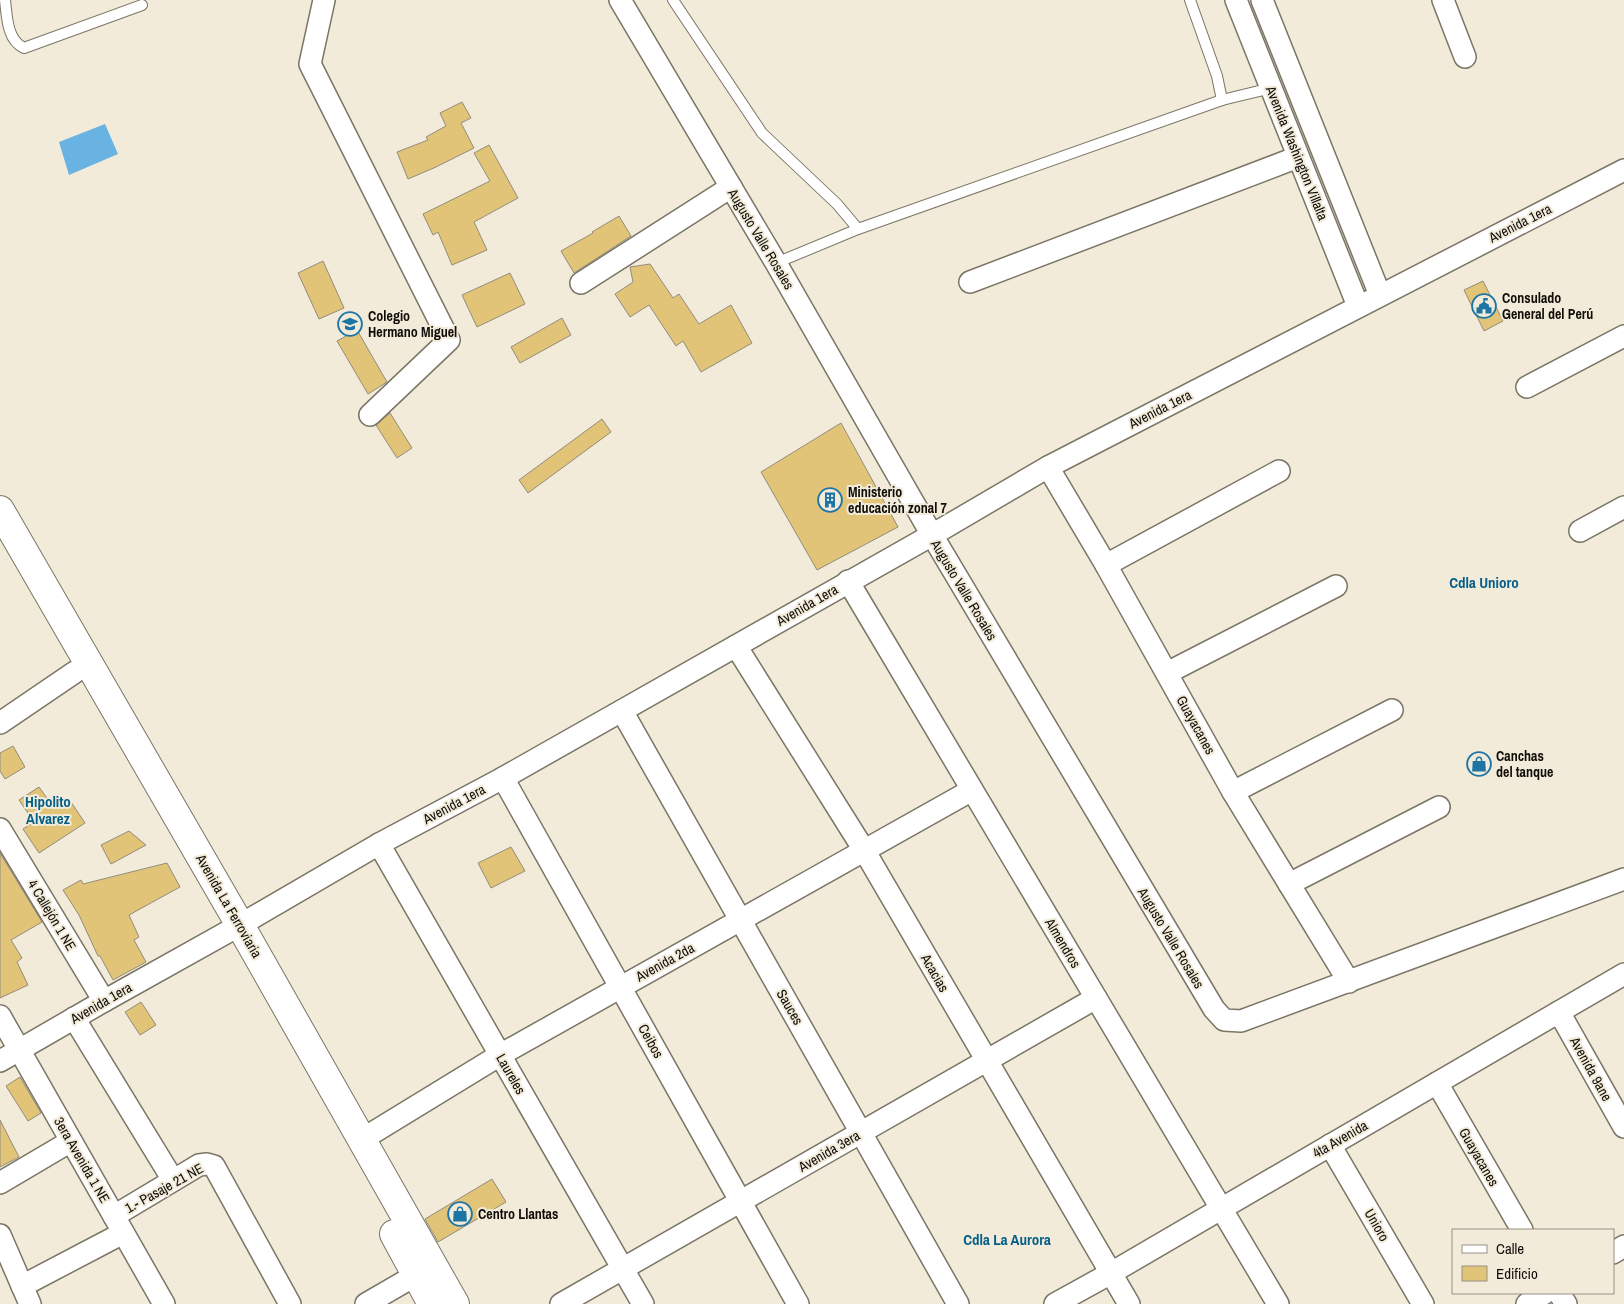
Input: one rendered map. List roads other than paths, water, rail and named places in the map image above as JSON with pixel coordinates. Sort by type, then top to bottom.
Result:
[{"type":"main road","name":"Avenida La Ferroviaria","points":[[0,510],[234,928],[432,1304]]},
{"type":"main road","name":"Avenida La Ferroviaria","points":[[0,539],[75,672],[234,928],[361,1140],[455,1304]]},
{"type":"street","points":[[324,0],[310,64],[449,340],[370,415]]},
{"type":"street","name":"Augusto Valle Rosales","points":[[620,0],[776,263],[932,535],[1214,1009],[1224,1020],[1241,1022],[1348,982]]},
{"type":"street","name":"Avenida Washington Villalta","points":[[1236,0],[1358,306]]},
{"type":"street","name":"Avenida Washington Villalta","points":[[1262,0],[1380,295]]},
{"type":"street","points":[[1443,0],[1465,56]]},
{"type":"street","points":[[970,282],[1298,157]]},
{"type":"street","name":"Avenida 1era","points":[[0,1061],[379,844],[503,778],[622,711],[1048,467],[1624,170]]},
{"type":"street","points":[[581,284],[731,188]]},
{"type":"street","points":[[1527,387],[1624,336]]},
{"type":"street","name":"Guayacanes","points":[[1048,467],[1106,565],[1233,792],[1348,982]]},
{"type":"street","points":[[1106,565],[1279,471]]},
{"type":"street","points":[[1580,531],[1624,507]]},
{"type":"street","name":"Almendros","points":[[848,582],[1278,1304]]},
{"type":"street","points":[[1167,673],[1336,586]]},
{"type":"street","name":"Acacias","points":[[736,646],[864,850],[1129,1304]]},
{"type":"street","points":[[0,723],[75,672]]},
{"type":"street","points":[[1233,792],[1392,710]]},
{"type":"street","name":"Sauces","points":[[622,711],[958,1304]]},
{"type":"street","name":"Ceibos","points":[[503,778],[742,1201],[798,1304]]},
{"type":"street","name":"Avenida 2da","points":[[361,1140],[500,1055],[972,790]]},
{"type":"street","points":[[1289,884],[1438,807]]},
{"type":"street","name":"4 Callejón 1 NE","points":[[0,829],[104,1001]]},
{"type":"street","name":"Laureles","points":[[379,844],[643,1304]]},
{"type":"street","points":[[1348,982],[1624,879]]},
{"type":"street","name":"4ta Avenida","points":[[1055,1304],[1222,1209],[1624,974]]},
{"type":"street","name":"Avenida 3era","points":[[561,1304],[1096,998]]},
{"type":"street","name":"Avenida 9ane","points":[[1559,1012],[1624,1127]]},
{"type":"street","name":"3era Avenida 1 NE","points":[[0,1016],[164,1304]]},
{"type":"street","points":[[74,1018],[173,1180]]},
{"type":"street","name":"Guayacanes","points":[[1437,1083],[1521,1229]]},
{"type":"street","points":[[0,1183],[71,1141]]},
{"type":"street","name":"Unioro","points":[[1330,1145],[1423,1304]]},
{"type":"street","name":"1.- Pasaje 21 NE","points":[[26,1295],[173,1180],[199,1165],[207,1164],[214,1166],[290,1304]]},
{"type":"street","points":[[0,1235],[26,1295]]},
{"type":"street","points":[[366,1304],[416,1275]]},
{"type":"street","points":[[1526,1304],[1543,1294]]},
{"type":"lane","points":[[4,0],[8,25],[13,38],[17,45],[24,48],[142,5]]},
{"type":"lane","points":[[673,0],[762,133],[837,204],[858,228]]},
{"type":"lane","points":[[1190,0],[1217,76],[1222,100]]},
{"type":"lane","points":[[776,263],[858,228],[1222,100],[1271,88]]},
{"type":"water","points":[[105,124],[118,154],[69,175],[59,142]]},
{"type":"place","name":"Consulado General del Perú","points":[[1484,306]]},
{"type":"place","name":"Colegio Hermano Miguel","points":[[350,324]]},
{"type":"place","name":"Ministerio educación zonal 7","points":[[830,500]]},
{"type":"place","name":"Canchas del tanque","points":[[1479,764]]},
{"type":"place","name":"Centro Llantas","points":[[460,1214]]},
{"type":"district","name":"Cdla Unioro","points":[[1484,583]]},
{"type":"district","name":"Hipolito Alvarez","points":[[48,810]]},
{"type":"district","name":"Cdla La Aurora","points":[[1007,1240]]}]
